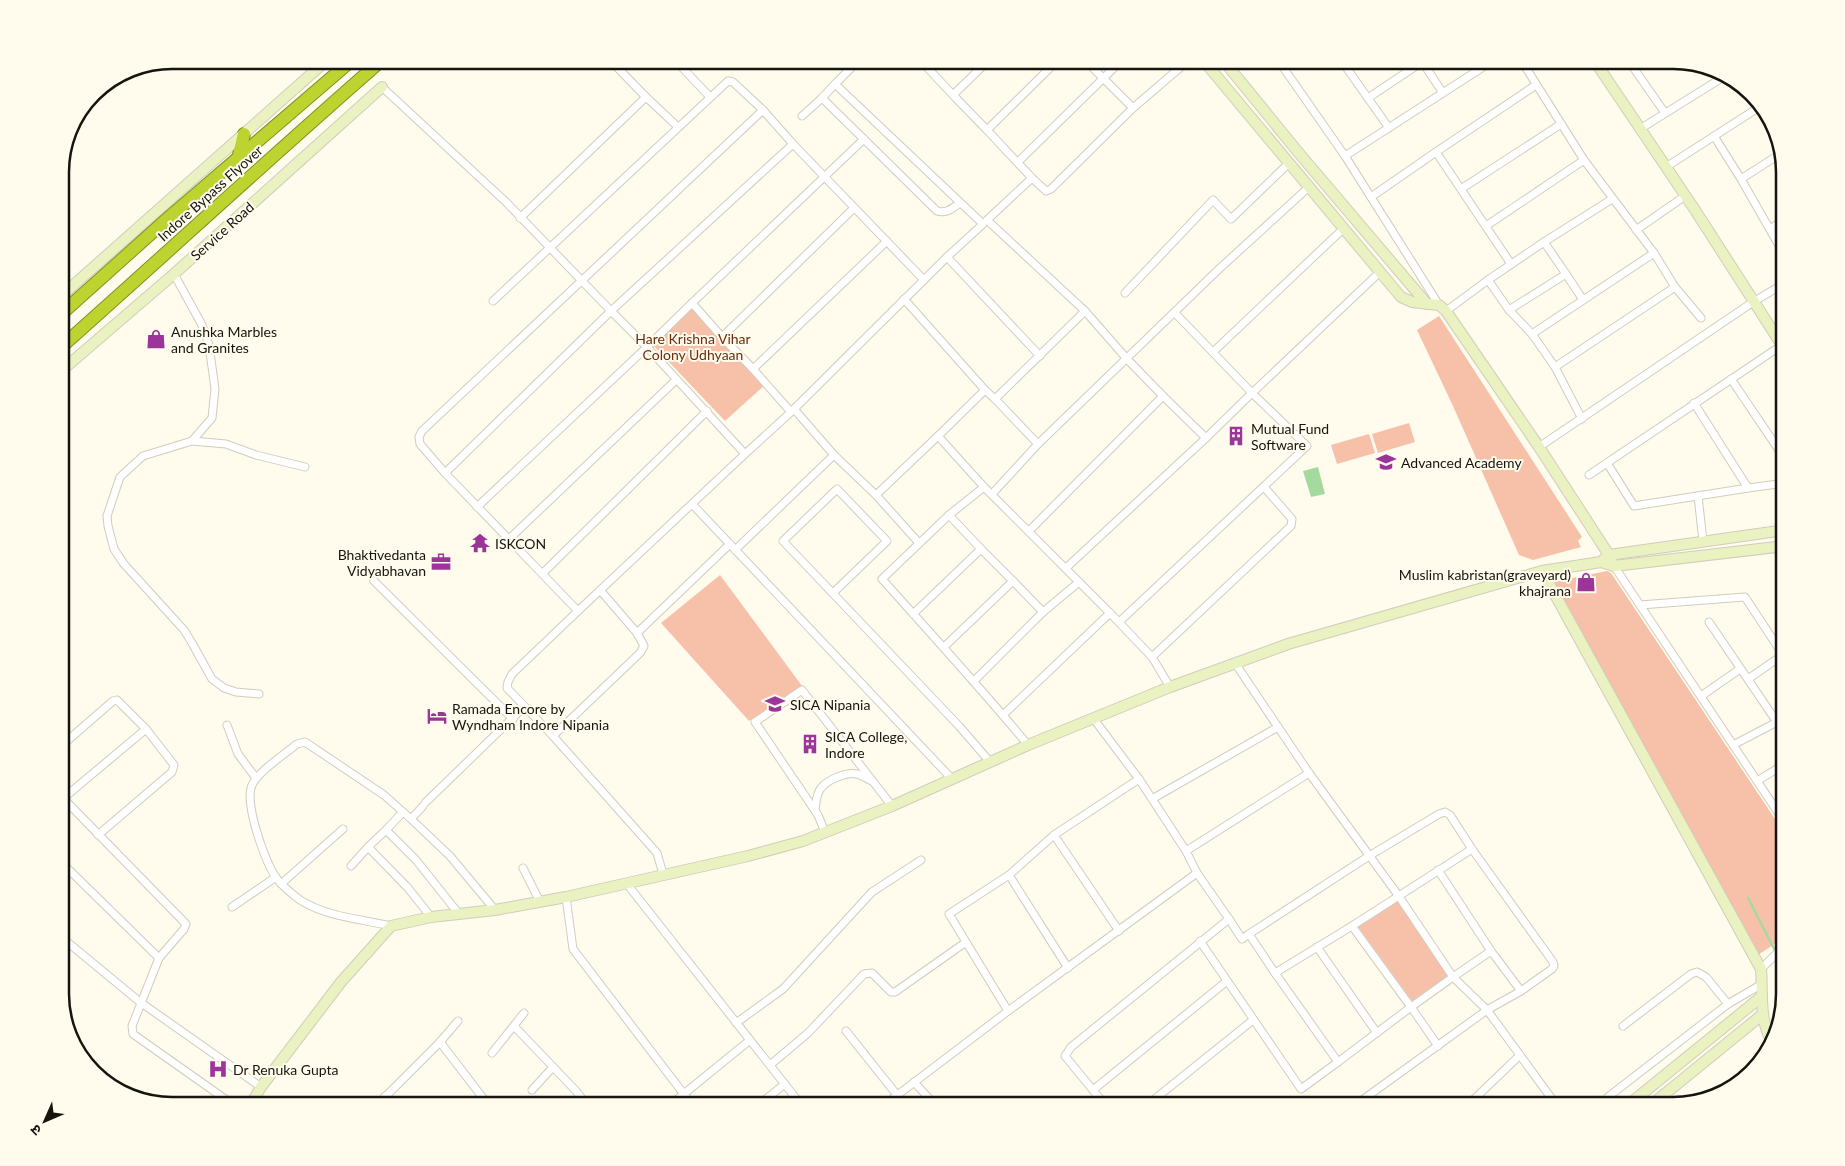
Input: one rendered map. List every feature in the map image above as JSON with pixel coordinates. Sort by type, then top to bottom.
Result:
[{"type":"highway","name":"Indore Bypass Flyover","points":[[69,307],[166,220],[342,69]]},
{"type":"highway","name":"Indore Bypass Flyover","points":[[69,340],[372,69]]},
{"type":"highway","points":[[238,159],[244,134]]},
{"type":"street","points":[[69,289],[317,69]]},
{"type":"street","points":[[619,69],[646,98],[678,127]]},
{"type":"street","points":[[683,69],[710,97]]},
{"type":"street","points":[[802,116],[850,69]]},
{"type":"street","points":[[929,69],[1046,191],[1051,189],[1133,108],[1178,69]]},
{"type":"street","points":[[953,95],[980,69]]},
{"type":"street","points":[[987,130],[1049,69]]},
{"type":"street","points":[[1094,69],[1133,108]]},
{"type":"street","points":[[1018,162],[1113,69]]},
{"type":"street","points":[[1210,69],[1401,297],[1412,302],[1442,308],[1612,199]]},
{"type":"street","points":[[1230,69],[1427,304]]},
{"type":"street","points":[[1284,69],[1345,156],[1442,308],[1539,447],[1605,558],[1614,566],[1776,810]]},
{"type":"street","points":[[1347,69],[1389,128]]},
{"type":"street","points":[[1368,98],[1410,69]]},
{"type":"street","points":[[1427,69],[1443,93]]},
{"type":"street","points":[[1345,156],[1480,69]]},
{"type":"street","points":[[1526,69],[1584,160],[1654,253],[1675,287],[1702,318]]},
{"type":"street","points":[[1600,69],[1776,335]]},
{"type":"street","points":[[1634,69],[1665,113]]},
{"type":"street","points":[[1640,129],[1719,80]]},
{"type":"street","points":[[493,301],[728,82],[733,82],[762,110],[924,280]]},
{"type":"street","points":[[835,84],[960,203],[985,222],[1085,312],[1127,359],[1206,438]]},
{"type":"street","points":[[1371,197],[1536,85]]},
{"type":"street","points":[[382,88],[506,202],[549,249],[647,347],[745,454]]},
{"type":"street","name":"Service Road","points":[[69,364],[174,274],[382,88]]},
{"type":"street","points":[[520,218],[646,98]]},
{"type":"street","points":[[822,98],[937,211],[947,212],[960,203]]},
{"type":"street","points":[[578,611],[445,473],[420,444],[419,438],[422,431],[762,110]]},
{"type":"street","points":[[1666,168],[1755,110]]},
{"type":"street","points":[[1461,189],[1561,124]]},
{"type":"street","points":[[1714,136],[1776,240]]},
{"type":"street","points":[[477,507],[864,139]]},
{"type":"street","points":[[445,473],[611,311],[793,144]]},
{"type":"street","points":[[1436,152],[1511,264]]},
{"type":"street","points":[[1741,179],[1775,157]]},
{"type":"street","points":[[1486,226],[1584,160]]},
{"type":"street","points":[[1125,293],[1213,200],[1231,219],[1288,164]]},
{"type":"street","points":[[663,874],[657,853],[553,736],[507,688],[512,674],[792,410],[947,257],[1032,178]]},
{"type":"street","points":[[992,494],[1038,444],[1175,314],[1219,269],[1309,187]]},
{"type":"street","points":[[1636,230],[1685,196]]},
{"type":"street","points":[[722,337],[854,208]]},
{"type":"street","points":[[1770,229],[1776,225]]},
{"type":"street","points":[[1213,352],[1343,229]]},
{"type":"street","points":[[752,369],[887,241]]},
{"type":"street","points":[[1544,242],[1583,300]]},
{"type":"street","points":[[1532,334],[1654,253]]},
{"type":"street","points":[[947,257],[1040,356]]},
{"type":"street","points":[[1066,568],[1380,272]]},
{"type":"street","points":[[174,274],[202,325],[209,345],[215,389],[212,418],[192,441]]},
{"type":"street","points":[[1509,310],[1566,274]]},
{"type":"street","points":[[1488,280],[1509,310],[1532,334],[1555,367],[1582,419]]},
{"type":"street","points":[[1555,367],[1675,287]]},
{"type":"street","points":[[1539,447],[1776,288]]},
{"type":"street","points":[[904,299],[985,390],[1038,444]]},
{"type":"street","points":[[692,303],[752,369],[834,455],[876,495],[919,543]]},
{"type":"street","points":[[995,399],[1085,312]]},
{"type":"street","points":[[1119,622],[1307,446],[1175,314]]},
{"type":"street","points":[[1590,475],[1694,403],[1776,352]]},
{"type":"street","points":[[1731,379],[1776,446]]},
{"type":"street","points":[[508,540],[676,380]]},
{"type":"street","points":[[876,495],[985,390]]},
{"type":"street","points":[[1029,531],[1163,396]]},
{"type":"street","points":[[1694,403],[1748,488]]},
{"type":"street","points":[[542,573],[707,411]]},
{"type":"street","points":[[938,436],[984,487],[1152,657],[1170,687]]},
{"type":"street","points":[[259,694],[236,692],[224,688],[212,679],[184,630],[124,564],[114,549],[107,516],[120,477],[143,456],[192,441],[226,444],[256,455],[305,467]]},
{"type":"street","points":[[637,633],[834,455]]},
{"type":"street","points":[[1607,463],[1634,506],[1776,484]]},
{"type":"street","points":[[984,487],[949,515],[882,579],[974,681],[1028,745]]},
{"type":"street","points":[[1152,657],[1291,526],[1292,519],[1288,513],[1264,487]]},
{"type":"street","points":[[833,593],[887,541],[837,489],[783,541],[960,726],[991,762]]},
{"type":"street","points":[[1698,496],[1703,541]]},
{"type":"street","points":[[692,504],[952,779]]},
{"type":"street","points":[[949,515],[1043,612]]},
{"type":"street","points":[[495,910],[450,856],[384,795],[304,742],[298,744],[256,778],[251,788],[250,805],[255,830],[276,877],[300,900],[341,917],[391,926],[431,917],[495,910],[627,884],[663,874],[748,856],[803,841],[892,806],[1093,718],[1170,687],[1296,642],[1542,571],[1703,541],[1776,531]]},
{"type":"street","points":[[1614,566],[1776,547]]},
{"type":"street","points":[[913,614],[981,549]]},
{"type":"street","points":[[1542,571],[1764,966],[1761,997],[1768,1034]]},
{"type":"street","points":[[374,581],[513,719]]},
{"type":"street","points":[[944,647],[1013,581]]},
{"type":"street","points":[[974,681],[1043,612],[1079,582]]},
{"type":"street","points":[[553,736],[642,650],[643,643],[637,633],[600,590]]},
{"type":"street","points":[[1640,605],[1745,597],[1776,645]]},
{"type":"street","points":[[1003,715],[1110,613]]},
{"type":"street","points":[[1709,622],[1776,721]]},
{"type":"street","points":[[1748,679],[1776,662]]},
{"type":"street","points":[[1235,663],[1309,773],[1398,895],[1453,977],[1488,1010],[1551,1097]]},
{"type":"street","points":[[1701,696],[1740,669]]},
{"type":"street","points":[[825,832],[815,810],[755,722],[802,690],[892,806]]},
{"type":"street","points":[[69,739],[115,700],[119,700],[174,765],[174,770],[98,835]]},
{"type":"street","points":[[411,819],[424,804],[524,707]]},
{"type":"street","points":[[1093,718],[1139,779],[1242,939],[1369,856],[1439,814],[1446,812],[1450,815],[1554,966],[1521,991],[1488,1010],[1367,1097]]},
{"type":"street","points":[[1733,745],[1776,723]]},
{"type":"street","points":[[226,725],[238,754],[256,778]]},
{"type":"street","points":[[1152,799],[1278,727]]},
{"type":"street","points":[[69,792],[146,730]]},
{"type":"street","points":[[1757,781],[1776,769]]},
{"type":"street","points":[[1186,851],[1309,773]]},
{"type":"street","points":[[815,810],[816,798],[821,788],[844,774],[857,774],[875,782]]},
{"type":"street","points":[[1008,1011],[949,914],[1009,875],[1054,834],[1139,779]]},
{"type":"street","points":[[69,806],[186,924],[184,929],[159,958],[140,1002],[131,1031],[222,1097]]},
{"type":"street","points":[[351,866],[403,812]]},
{"type":"street","points":[[282,884],[343,829]]},
{"type":"street","points":[[386,830],[416,860],[459,914]]},
{"type":"street","points":[[1054,834],[1119,931]]},
{"type":"street","points":[[368,847],[408,888],[431,917]]},
{"type":"street","points":[[1274,973],[1352,926],[1472,848]]},
{"type":"street","points":[[736,1023],[783,989],[872,892],[921,860]]},
{"type":"street","points":[[523,868],[540,902]]},
{"type":"street","points":[[69,870],[159,958]]},
{"type":"street","points":[[1438,870],[1491,951],[1521,991]]},
{"type":"street","points":[[895,1097],[1008,1011],[1198,873]]},
{"type":"street","points":[[1009,875],[1068,968]]},
{"type":"street","points":[[232,907],[276,877]]},
{"type":"street","points":[[627,884],[795,1097]]},
{"type":"street","points":[[566,897],[573,949],[686,1097]]},
{"type":"street","points":[[1099,1097],[1065,1056],[1071,1048],[1229,919]]},
{"type":"street","points":[[256,1097],[340,982],[391,926]]},
{"type":"street","points":[[1352,926],[1438,1046]]},
{"type":"street","points":[[1249,934],[1274,973],[1338,1062]]},
{"type":"street","points":[[1200,941],[1301,1089],[1411,1007],[1491,951]]},
{"type":"street","points":[[770,1065],[808,1033],[864,974],[872,973],[887,990],[895,992],[966,942]]},
{"type":"street","points":[[69,943],[140,1002],[261,1088]]},
{"type":"street","points":[[1316,947],[1377,1033]]},
{"type":"street","points":[[1764,966],[1776,954]]},
{"type":"street","points":[[1623,1026],[1691,974],[1697,972],[1706,977],[1728,1004]]},
{"type":"street","points":[[1093,1090],[1227,981]]},
{"type":"street","points":[[1608,1096],[1728,1004],[1762,984]]},
{"type":"street","points":[[1638,1097],[1761,997]]},
{"type":"street","points":[[492,1053],[524,1014]]},
{"type":"street","points":[[1661,1097],[1763,1014]]},
{"type":"street","points":[[1157,1097],[1253,1020]]},
{"type":"street","points":[[385,1096],[440,1042],[458,1021]]},
{"type":"street","points":[[514,1026],[581,1097]]},
{"type":"street","points":[[846,1031],[898,1095]]},
{"type":"street","points":[[680,1097],[750,1040]]},
{"type":"street","points":[[440,1042],[482,1097]]},
{"type":"street","points":[[1476,1097],[1520,1055]]},
{"type":"street","points":[[532,1090],[553,1067]]},
{"type":"street","points":[[914,1082],[928,1097]]},
{"type":"street","points":[[767,1097],[784,1084]]},
{"type":"green space","name":"Hare Krishna Vihar Colony Udhyaan","points":[[691,302],[767,383],[725,421],[651,343]]},
{"type":"green space","points":[[1439,316],[1582,537],[1578,541],[1581,547],[1533,560],[1519,555],[1417,330]]},
{"type":"green space","points":[[1409,423],[1415,442],[1378,453],[1372,434]]},
{"type":"green space","points":[[1369,434],[1375,453],[1337,464],[1331,445]]},
{"type":"green space","points":[[1607,571],[1611,573],[1776,820],[1776,943],[1758,955],[1692,832],[1553,582]]},
{"type":"green space","points":[[720,575],[802,686],[749,721],[661,623]]},
{"type":"green space","points":[[1401,895],[1453,972],[1412,1001],[1356,924]]},
{"type":"shaded area","points":[[1318,467],[1325,494],[1311,497],[1303,471]]},
{"type":"waterway","points":[[1748,898],[1776,952]]},
{"type":"place","name":"Anushka Marbles and Granites","points":[[156,339]]},
{"type":"place","name":"Mutual Fund Software","points":[[1236,436]]},
{"type":"place","name":"Advanced Academy","points":[[1386,462]]},
{"type":"place","name":"ISKCON","points":[[480,543]]},
{"type":"place","name":"Bhaktivedanta Vidyabhavan","points":[[441,562]]},
{"type":"place","name":"Muslim kabristan(graveyard) khajrana","points":[[1586,582]]},
{"type":"place","name":"SICA Nipania","points":[[775,704]]},
{"type":"place","name":"Ramada Encore by Wyndham Indore Nipania","points":[[437,716]]},
{"type":"place","name":"SICA College, Indore","points":[[810,744]]},
{"type":"place","name":"Dr Renuka Gupta","points":[[218,1069]]}]
